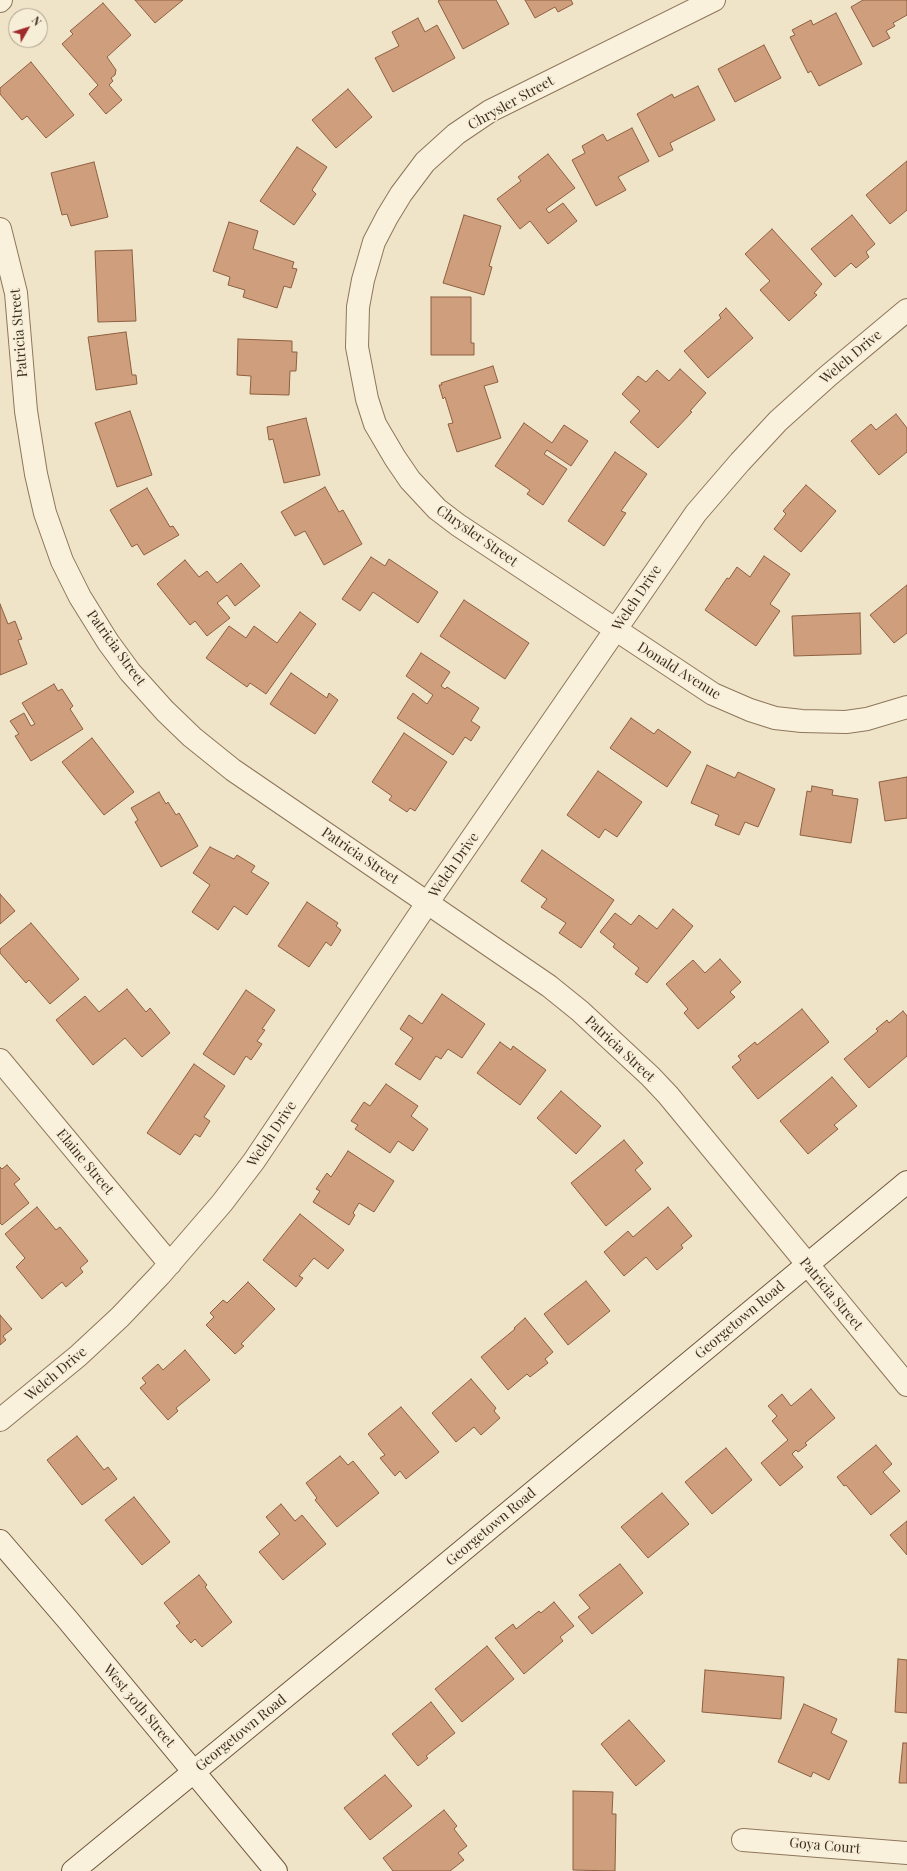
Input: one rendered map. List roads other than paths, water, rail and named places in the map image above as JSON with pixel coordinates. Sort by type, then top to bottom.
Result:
[{"type":"street","name":"Chrysler Street","points":[[616,630],[458,525],[437,509],[410,480],[375,424],[366,399],[357,347],[358,307],[363,280],[374,242],[387,217],[409,183],[425,162],[445,143],[490,111],[714,0]]},
{"type":"street","name":"Patricia Street","points":[[0,229],[16,293],[24,397],[38,487],[45,513],[62,561],[80,597],[100,630],[147,692],[192,737],[233,770],[428,902],[554,990],[580,1011],[650,1076],[668,1095],[806,1265],[907,1385]]},
{"type":"street","name":"Welch Drive","points":[[0,1420],[78,1356],[120,1317],[170,1264],[222,1203],[254,1161],[428,902],[672,547],[705,503],[740,462],[798,403],[907,310]]},
{"type":"street","name":"Donald Avenue","points":[[616,630],[713,694],[750,710],[775,718],[802,721],[846,722],[868,719],[907,707]]},
{"type":"street","name":"Elaine Street","points":[[0,1060],[170,1264]]},
{"type":"street","name":"Georgetown Road","points":[[73,1871],[403,1600],[907,1182]]},
{"type":"street","name":"West 30th Street","points":[[0,1541],[276,1871]]},
{"type":"street","name":"Goya Court","points":[[743,1840],[907,1853]]}]
